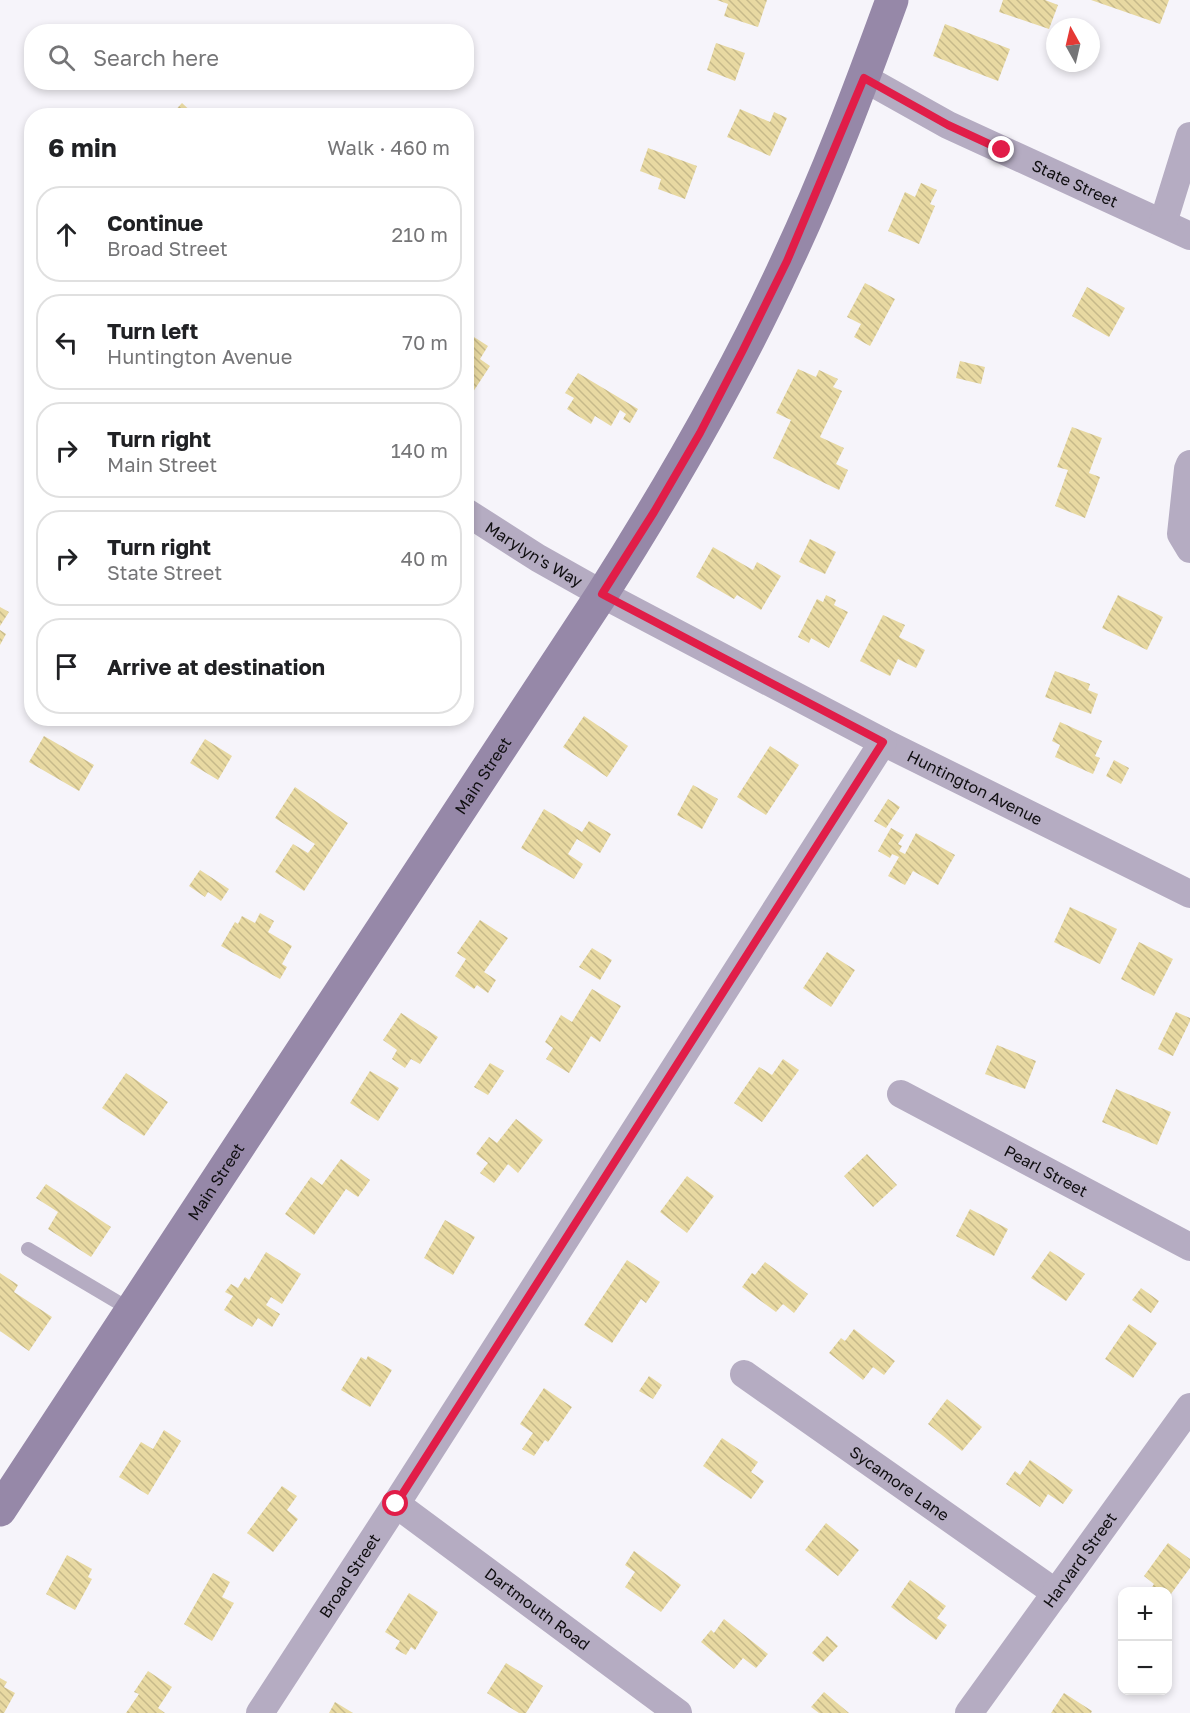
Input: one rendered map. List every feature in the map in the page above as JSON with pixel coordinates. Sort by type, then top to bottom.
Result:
[{"type":"main road","name":"Main Street","points":[[0,1510],[654,512],[694,443],[787,261],[864,78],[892,0]]},
{"type":"street","name":"State Street","points":[[864,78],[948,125],[1190,236]]},
{"type":"street","points":[[1163,224],[1190,136]]},
{"type":"street","points":[[1190,464],[1181,534],[1190,549]]},
{"type":"street","name":"Marylyn's Way","points":[[474,517],[538,558],[602,594]]},
{"type":"street","name":"Huntington Avenue","points":[[602,594],[883,742],[1190,894]]},
{"type":"street","name":"Broad Street","points":[[260,1713],[883,742]]},
{"type":"street","name":"Pearl Street","points":[[901,1094],[1190,1247]]},
{"type":"street","name":"Sycamore Lane","points":[[744,1374],[1056,1593]]},
{"type":"street","name":"Harvard Street","points":[[969,1713],[1190,1407]]},
{"type":"street","name":"Dartmouth Road","points":[[396,1504],[678,1713]]},
{"type":"lane","points":[[28,1249],[131,1310]]},
{"type":"building","points":[[717,0],[767,0],[758,27],[724,16],[728,4]]},
{"type":"building","points":[[1003,0],[1045,0],[1058,5],[1053,18],[1046,18],[1046,28],[999,12]]},
{"type":"building","points":[[1091,0],[1169,0],[1160,24]]},
{"type":"building","points":[[945,24],[1010,49],[998,81],[933,56]]},
{"type":"building","points":[[716,43],[745,53],[735,81],[707,70]]},
{"type":"building","points":[[182,103],[187,108],[177,108]]},
{"type":"building","points":[[740,109],[770,122],[774,112],[787,118],[770,156],[727,137]]},
{"type":"building","points":[[648,148],[697,166],[685,199],[658,189],[661,179],[640,171]]},
{"type":"building","points":[[921,183],[937,190],[930,204],[935,206],[919,244],[888,231],[905,192],[915,197]]},
{"type":"building","points":[[865,283],[895,299],[870,346],[854,337],[861,324],[847,317]]},
{"type":"building","points":[[1087,287],[1125,308],[1109,337],[1072,316]]},
{"type":"building","points":[[474,337],[488,346],[480,359],[490,366],[474,390]]},
{"type":"building","points":[[960,361],[985,367],[981,384],[956,378]]},
{"type":"building","points":[[798,369],[816,377],[819,370],[838,379],[833,387],[842,391],[820,437],[844,448],[836,464],[848,470],[839,490],[773,458],[791,420],[776,413]]},
{"type":"building","points":[[578,373],[638,409],[630,423],[623,419],[626,414],[620,410],[611,426],[595,416],[591,424],[567,409],[574,398],[565,393]]},
{"type":"building","points":[[1072,427],[1102,438],[1089,473],[1100,477],[1085,518],[1055,506],[1068,470],[1057,467]]},
{"type":"building","points":[[810,539],[836,552],[825,574],[799,562]]},
{"type":"building","points":[[713,547],[753,570],[757,562],[781,576],[761,610],[737,595],[734,599],[696,577]]},
{"type":"building","points":[[826,595],[836,600],[834,605],[848,612],[829,648],[811,638],[809,643],[798,637],[817,599],[823,602]]},
{"type":"building","points":[[1118,595],[1163,617],[1147,650],[1102,628]]},
{"type":"building","points":[[0,607],[9,612],[0,626]]},
{"type":"building","points":[[883,615],[905,625],[899,637],[925,650],[916,668],[898,659],[890,676],[860,661]]},
{"type":"building","points":[[0,630],[6,634],[0,645]]},
{"type":"building","points":[[1055,671],[1090,684],[1088,690],[1098,694],[1091,714],[1045,697]]},
{"type":"building","points":[[584,716],[628,746],[607,777],[563,747]]},
{"type":"building","points":[[1060,722],[1102,741],[1095,756],[1100,758],[1093,774],[1055,757],[1060,745],[1052,741]]},
{"type":"building","points":[[44,736],[94,765],[79,791],[29,762]]},
{"type":"building","points":[[205,739],[232,756],[218,780],[190,763]]},
{"type":"building","points":[[770,746],[799,765],[766,815],[737,797]]},
{"type":"building","points":[[1114,760],[1129,768],[1121,784],[1106,776]]},
{"type":"building","points":[[693,785],[718,799],[702,829],[677,815]]},
{"type":"building","points":[[295,787],[348,823],[304,891],[275,872],[293,844],[308,853],[315,844],[275,818]]},
{"type":"building","points":[[888,799],[900,807],[886,828],[874,821]]},
{"type":"building","points":[[544,809],[582,832],[589,821],[611,834],[600,853],[577,839],[568,854],[583,864],[574,879],[521,848]]},
{"type":"building","points":[[891,828],[904,835],[898,844],[902,846],[899,851],[905,854],[916,833],[955,855],[938,885],[913,871],[905,885],[888,876],[899,857],[892,854],[890,858],[878,851]]},
{"type":"building","points":[[200,870],[229,889],[221,901],[208,892],[205,897],[189,886]]},
{"type":"building","points":[[1070,907],[1117,929],[1100,964],[1054,942]]},
{"type":"building","points":[[260,913],[274,921],[268,932],[292,946],[282,964],[287,967],[280,979],[221,946],[235,922],[238,924],[242,916],[255,923]]},
{"type":"building","points":[[480,920],[508,938],[484,972],[496,980],[488,993],[477,985],[474,989],[455,976],[466,959],[457,953]]},
{"type":"building","points":[[1139,942],[1173,959],[1154,996],[1121,979]]},
{"type":"building","points":[[592,948],[612,960],[600,980],[579,967]]},
{"type":"building","points":[[827,952],[855,970],[831,1007],[803,988]]},
{"type":"building","points":[[592,989],[621,1006],[600,1042],[591,1036],[569,1073],[546,1059],[553,1048],[545,1042],[561,1015],[572,1022]]},
{"type":"building","points":[[1176,1012],[1190,1018],[1190,1021],[1173,1056],[1158,1049]]},
{"type":"building","points":[[401,1013],[438,1037],[420,1064],[411,1059],[405,1068],[392,1059],[397,1050],[383,1040]]},
{"type":"building","points":[[997,1045],[1036,1061],[1025,1089],[985,1074]]},
{"type":"building","points":[[783,1059],[799,1070],[762,1122],[734,1103],[759,1067],[772,1075]]},
{"type":"building","points":[[490,1063],[504,1071],[488,1095],[474,1087]]},
{"type":"building","points":[[370,1071],[399,1088],[378,1121],[350,1103]]},
{"type":"building","points":[[126,1073],[168,1102],[144,1136],[102,1108]]},
{"type":"building","points":[[1116,1089],[1171,1112],[1157,1145],[1102,1122]]},
{"type":"building","points":[[516,1119],[543,1140],[518,1173],[508,1164],[494,1183],[480,1173],[488,1163],[476,1154],[489,1137],[497,1143]]},
{"type":"building","points":[[867,1154],[897,1185],[873,1207],[844,1176]]},
{"type":"building","points":[[341,1159],[370,1180],[358,1197],[346,1189],[314,1235],[285,1214],[311,1177],[322,1185]]},
{"type":"building","points":[[687,1176],[714,1196],[687,1233],[660,1212]]},
{"type":"building","points":[[46,1184],[111,1227],[91,1257],[48,1229],[58,1212],[36,1198]]},
{"type":"building","points":[[970,1209],[1008,1229],[994,1256],[956,1236]]},
{"type":"building","points":[[445,1220],[475,1237],[453,1275],[424,1258]]},
{"type":"building","points":[[1050,1251],[1085,1274],[1066,1301],[1031,1278]]},
{"type":"building","points":[[266,1252],[301,1274],[282,1304],[271,1297],[266,1305],[280,1314],[272,1327],[258,1318],[252,1327],[224,1310],[233,1296],[225,1292],[231,1284],[238,1288],[245,1277],[249,1280]]},
{"type":"building","points":[[627,1260],[660,1282],[646,1303],[641,1299],[612,1343],[584,1325]]},
{"type":"building","points":[[765,1262],[808,1294],[794,1313],[783,1304],[776,1312],[742,1287],[752,1273],[755,1275]]},
{"type":"building","points":[[0,1273],[18,1285],[14,1292],[52,1317],[29,1351],[0,1331]]},
{"type":"building","points":[[1141,1288],[1159,1301],[1151,1313],[1132,1300]]},
{"type":"building","points":[[1129,1324],[1157,1343],[1133,1378],[1105,1359]]},
{"type":"building","points":[[854,1329],[895,1361],[884,1375],[873,1367],[863,1380],[829,1353],[841,1338],[845,1341]]},
{"type":"building","points":[[368,1356],[392,1370],[370,1407],[341,1390],[361,1357],[366,1360]]},
{"type":"building","points":[[649,1376],[662,1385],[653,1399],[639,1391]]},
{"type":"building","points":[[544,1388],[572,1407],[548,1442],[545,1440],[534,1456],[522,1449],[533,1433],[520,1424]]},
{"type":"building","points":[[947,1399],[982,1427],[962,1451],[928,1424]]},
{"type":"building","points":[[164,1430],[181,1441],[148,1495],[119,1477],[141,1442],[153,1449]]},
{"type":"building","points":[[722,1438],[758,1462],[751,1472],[764,1481],[751,1499],[703,1466]]},
{"type":"building","points":[[1030,1460],[1073,1490],[1063,1504],[1048,1494],[1040,1507],[1006,1484],[1015,1471],[1020,1475]]},
{"type":"building","points":[[282,1486],[297,1496],[287,1510],[298,1519],[273,1552],[247,1533]]},
{"type":"building","points":[[826,1523],[859,1550],[838,1576],[805,1550]]},
{"type":"building","points":[[1168,1543],[1190,1559],[1190,1568],[1172,1593],[1172,1587],[1152,1587],[1154,1584],[1144,1576]]},
{"type":"building","points":[[634,1551],[681,1585],[661,1612],[625,1587],[635,1572],[625,1565]]},
{"type":"building","points":[[67,1555],[92,1569],[88,1577],[92,1579],[75,1610],[46,1594]]},
{"type":"building","points":[[213,1573],[230,1582],[222,1597],[234,1603],[212,1641],[184,1624]]},
{"type":"building","points":[[910,1580],[946,1606],[937,1618],[947,1625],[936,1640],[891,1607]]},
{"type":"building","points":[[409,1593],[438,1612],[415,1650],[411,1647],[406,1655],[395,1649],[400,1641],[385,1632]]},
{"type":"building","points":[[724,1619],[768,1654],[756,1668],[743,1658],[734,1669],[701,1642],[711,1630],[714,1633]]},
{"type":"building","points":[[827,1636],[838,1646],[823,1662],[812,1653]]},
{"type":"building","points":[[506,1663],[543,1686],[526,1713],[519,1713],[487,1693]]},
{"type":"building","points":[[148,1671],[172,1687],[158,1708],[165,1713],[126,1713],[139,1694],[134,1692]]},
{"type":"building","points":[[0,1678],[7,1682],[4,1687],[15,1693],[4,1713],[0,1713]]},
{"type":"building","points":[[824,1692],[849,1713],[819,1713],[811,1707]]},
{"type":"building","points":[[1064,1693],[1092,1711],[1091,1713],[1051,1713]]},
{"type":"building","points":[[335,1702],[353,1713],[329,1713]]},
{"type":"route","points":[[396,1504],[883,742],[602,594],[700,433],[743,350],[787,261],[864,78],[948,125],[1002,150]]}]
